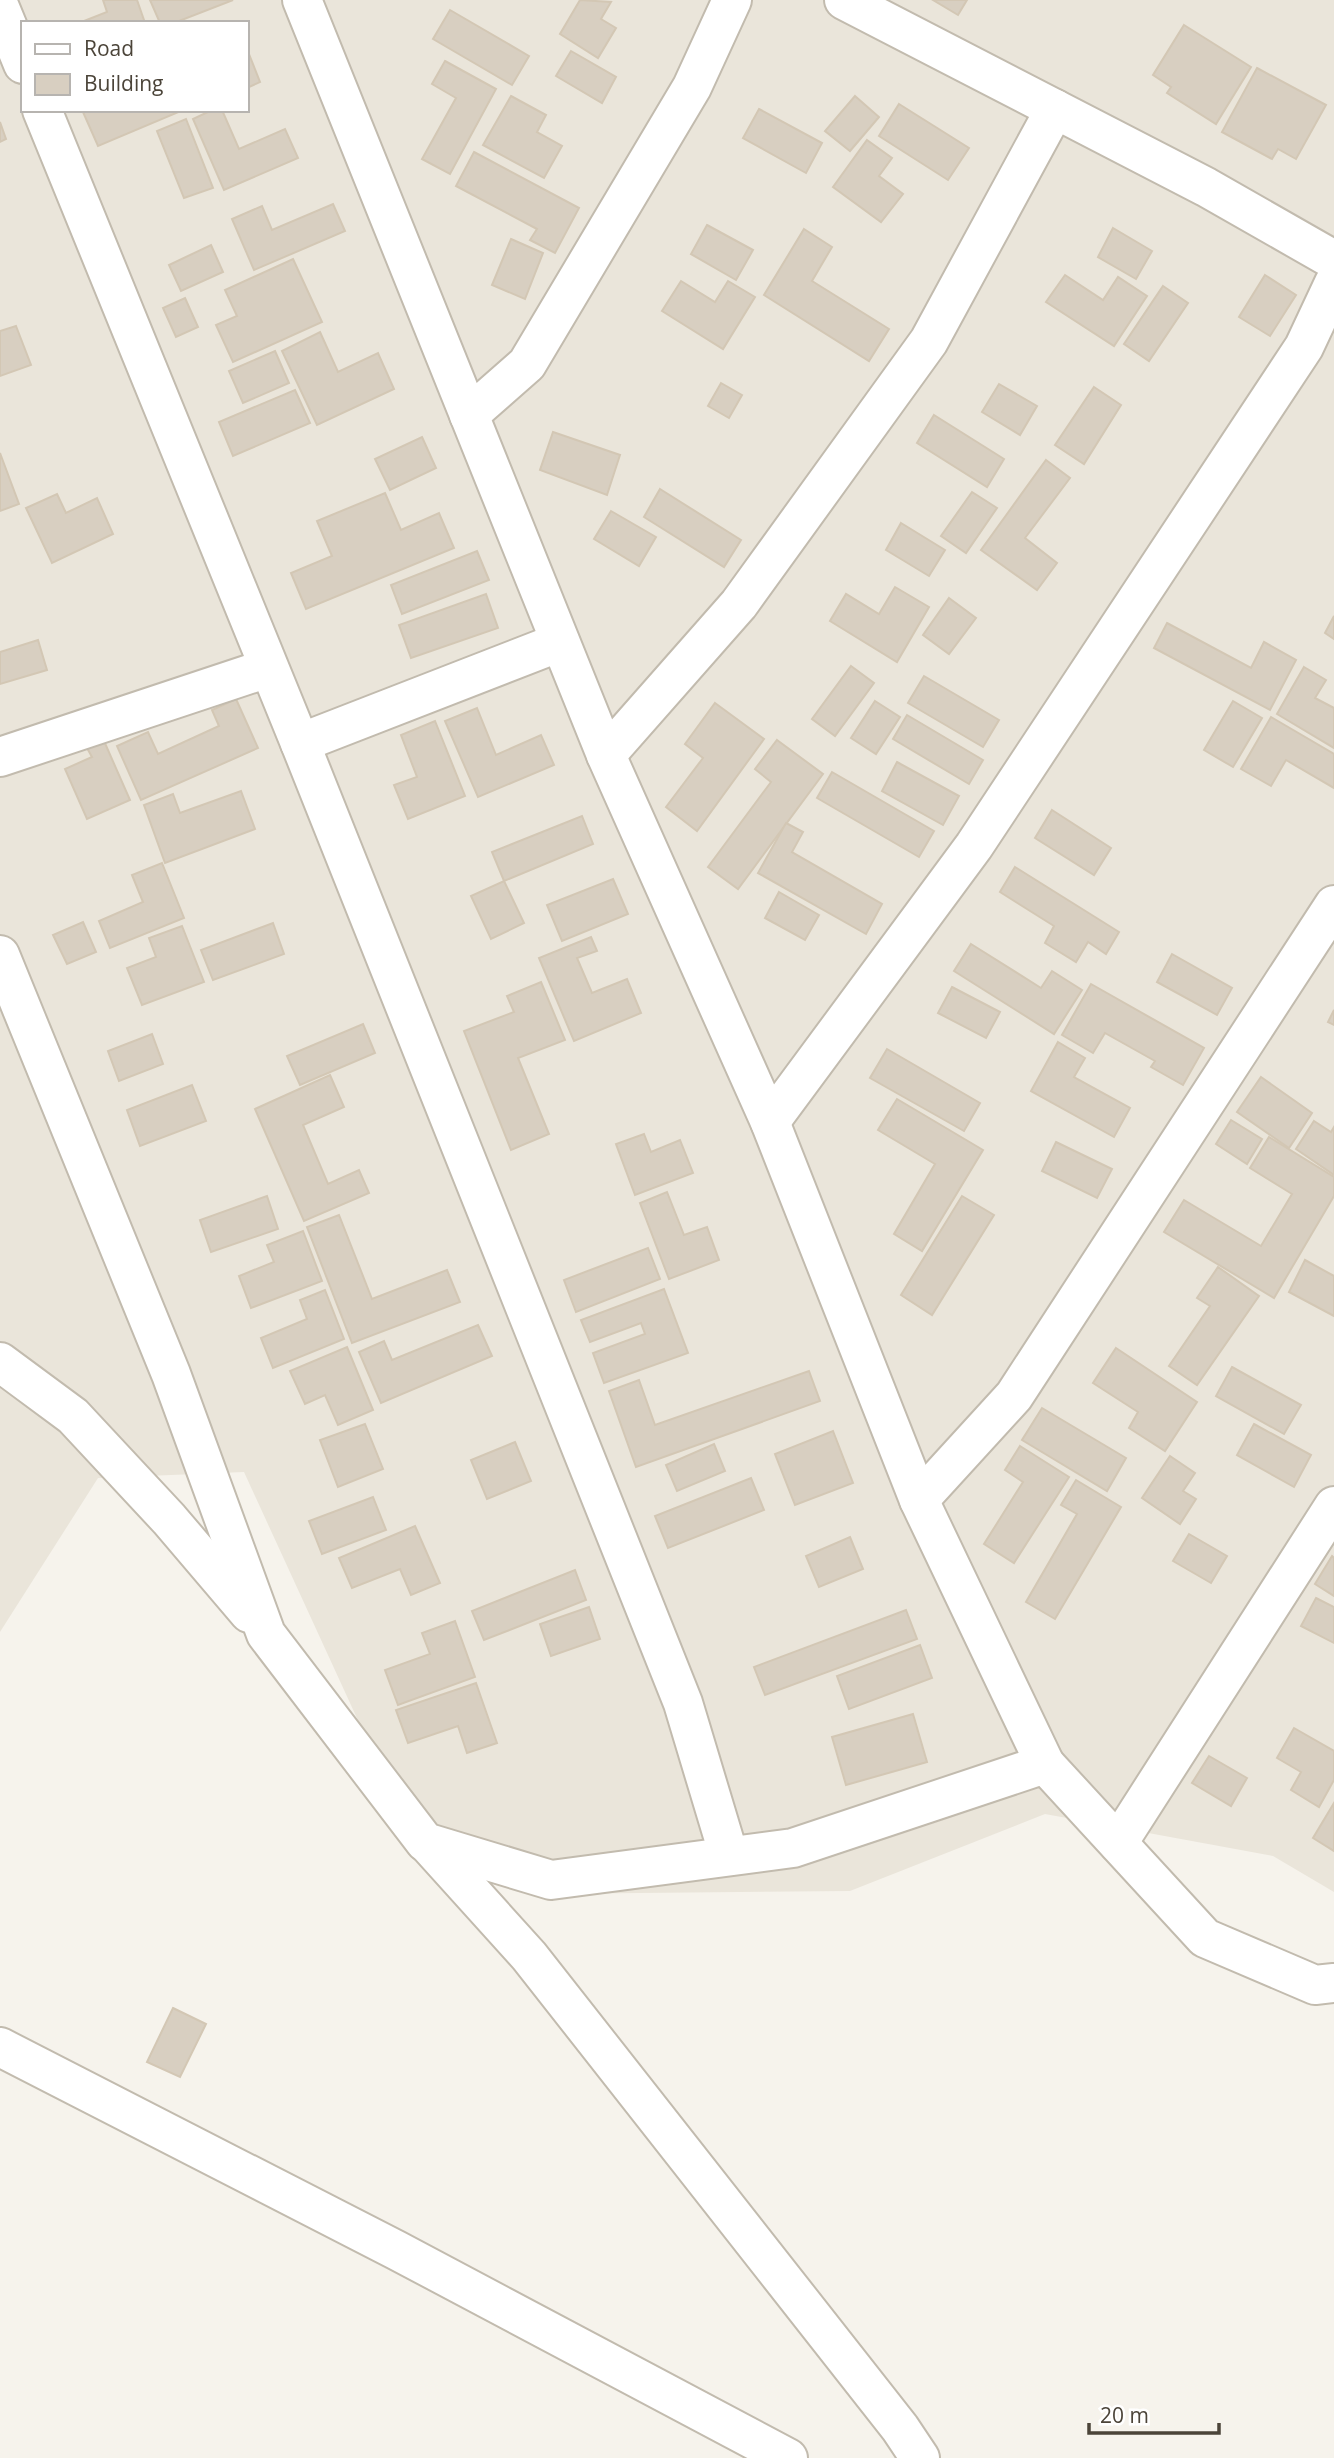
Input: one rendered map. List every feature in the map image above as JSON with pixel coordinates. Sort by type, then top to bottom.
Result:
[{"type":"street","points":[[302,0],[606,755],[770,1122],[919,1500],[1045,1764],[1205,1938],[1315,1985],[1334,1983]]},
{"type":"street","points":[[469,415],[527,364],[692,87],[732,0]]},
{"type":"street","points":[[844,0],[1206,187],[1334,260]]},
{"type":"street","points":[[0,8],[21,59]]},
{"type":"street","points":[[606,755],[739,604],[929,341],[1055,109]]},
{"type":"street","points":[[43,112],[300,743],[683,1703],[729,1856]]},
{"type":"street","points":[[770,1122],[974,846],[1304,348],[1334,283]]},
{"type":"street","points":[[300,743],[560,642]]},
{"type":"street","points":[[0,757],[268,668]]},
{"type":"street","points":[[919,1500],[1014,1396],[1334,905]]},
{"type":"street","points":[[0,955],[170,1374],[266,1634]]},
{"type":"street","points":[[0,1362],[73,1416],[169,1519],[266,1634],[425,1842],[529,1956],[892,2417],[920,2458]]},
{"type":"street","points":[[1118,1843],[1334,1506]]},
{"type":"street","points":[[425,1842],[551,1880],[793,1847],[1045,1764]]},
{"type":"street","points":[[0,2047],[396,2250],[788,2458]]},
{"type":"shaded area","points":[[0,0],[1334,0],[1334,1892],[1273,1856],[1045,1814],[850,1891],[540,1894],[423,1862],[244,1472],[98,1478],[0,1632]]},
{"type":"building","points":[[103,0],[137,0],[144,21],[84,21],[107,12]]},
{"type":"building","points":[[150,0],[233,0],[179,21],[159,21]]},
{"type":"building","points":[[580,0],[611,2],[601,19],[616,28],[598,58],[560,34]]},
{"type":"building","points":[[933,0],[967,0],[958,15]]},
{"type":"building","points":[[450,10],[529,56],[512,85],[433,39]]},
{"type":"building","points":[[1184,25],[1251,67],[1216,124],[1167,93],[1171,87],[1153,75]]},
{"type":"building","points":[[571,51],[616,77],[602,103],[556,76]]},
{"type":"building","points":[[248,52],[260,82],[248,88]]},
{"type":"building","points":[[445,61],[496,89],[450,174],[422,159],[456,98],[432,84]]},
{"type":"building","points":[[1257,68],[1326,105],[1296,159],[1278,149],[1272,159],[1222,132]]},
{"type":"building","points":[[511,96],[546,115],[537,132],[562,146],[544,178],[483,145]]},
{"type":"building","points":[[855,96],[879,117],[850,151],[825,131]]},
{"type":"building","points":[[899,104],[969,148],[948,180],[879,136]]},
{"type":"building","points":[[759,109],[822,143],[806,173],[743,138]]},
{"type":"building","points":[[83,112],[179,112],[98,146]]},
{"type":"building","points":[[208,112],[223,112],[239,149],[285,129],[298,158],[224,190],[193,119]]},
{"type":"building","points":[[186,119],[213,188],[184,198],[157,131]]},
{"type":"building","points":[[0,122],[6,139],[0,142]]},
{"type":"building","points":[[867,140],[892,158],[879,176],[903,194],[881,222],[833,187]]},
{"type":"building","points":[[474,152],[579,208],[555,253],[530,240],[537,229],[456,186]]},
{"type":"building","points":[[333,204],[345,231],[254,270],[232,219],[262,206],[272,230]]},
{"type":"building","points":[[707,225],[753,250],[736,280],[691,254]]},
{"type":"building","points":[[1113,228],[1152,251],[1136,279],[1098,257]]},
{"type":"building","points":[[804,229],[832,247],[812,281],[889,329],[869,361],[764,295]]},
{"type":"building","points":[[511,239],[543,253],[525,299],[492,285]]},
{"type":"building","points":[[211,245],[223,272],[181,291],[169,265]]},
{"type":"building","points":[[293,259],[322,322],[233,362],[216,325],[237,316],[225,290]]},
{"type":"building","points":[[1065,275],[1103,300],[1118,277],[1147,296],[1114,346],[1046,302]]},
{"type":"building","points":[[1265,275],[1296,295],[1270,336],[1239,317]]},
{"type":"building","points":[[681,281],[715,302],[728,281],[755,297],[723,349],[662,311]]},
{"type":"building","points":[[1163,286],[1188,303],[1149,361],[1124,344]]},
{"type":"building","points":[[185,298],[198,327],[176,337],[163,308]]},
{"type":"building","points":[[16,326],[31,365],[0,376],[0,331]]},
{"type":"building","points":[[320,332],[338,372],[378,353],[394,389],[317,425],[282,351]]},
{"type":"building","points":[[275,351],[289,383],[243,403],[229,371]]},
{"type":"building","points":[[721,383],[742,395],[729,418],[708,406]]},
{"type":"building","points":[[999,384],[1037,406],[1020,435],[982,412]]},
{"type":"building","points":[[1094,387],[1121,405],[1084,464],[1055,445]]},
{"type":"building","points":[[295,390],[310,423],[233,456],[219,422]]},
{"type":"building","points":[[934,415],[1004,459],[987,487],[917,443]]},
{"type":"building","points":[[553,432],[620,455],[607,495],[540,470]]},
{"type":"building","points":[[422,437],[436,468],[390,490],[375,459]]},
{"type":"building","points":[[0,453],[19,504],[0,511]]},
{"type":"building","points":[[1046,460],[1070,478],[1025,538],[1057,563],[1037,590],[981,550]]},
{"type":"building","points":[[660,489],[741,540],[724,567],[644,517]]},
{"type":"building","points":[[972,492],[997,508],[966,553],[941,536]]},
{"type":"building","points":[[385,493],[401,530],[439,513],[454,548],[306,609],[291,573],[332,556],[317,521]]},
{"type":"building","points":[[57,494],[66,513],[97,498],[113,534],[52,563],[26,508]]},
{"type":"building","points":[[611,511],[656,537],[639,566],[594,539]]},
{"type":"building","points":[[901,523],[945,550],[929,576],[886,550]]},
{"type":"building","points":[[477,551],[489,580],[402,614],[391,585]]},
{"type":"building","points":[[895,587],[929,607],[897,662],[830,621],[846,594],[879,614]]},
{"type":"building","points":[[486,594],[498,628],[411,658],[399,625]]},
{"type":"building","points":[[949,598],[976,618],[949,654],[923,635]]},
{"type":"building","points":[[1334,616],[1334,639],[1325,633]]},
{"type":"building","points":[[1167,623],[1251,668],[1264,642],[1296,660],[1270,710],[1154,648]]},
{"type":"building","points":[[38,640],[47,670],[0,684],[0,652]]},
{"type":"building","points":[[851,666],[874,683],[835,736],[812,719]]},
{"type":"building","points":[[1304,667],[1326,680],[1315,698],[1334,708],[1334,748],[1277,714]]},
{"type":"building","points":[[924,676],[999,720],[983,747],[908,703]]},
{"type":"building","points":[[236,699],[258,748],[141,800],[117,746],[148,732],[158,754],[219,726],[212,710]]},
{"type":"building","points":[[875,701],[900,717],[876,754],[851,738]]},
{"type":"building","points":[[1233,701],[1262,718],[1233,767],[1204,750]]},
{"type":"building","points":[[715,703],[764,739],[697,831],[666,807],[703,758],[685,744]]},
{"type":"building","points":[[477,708],[496,755],[541,735],[554,765],[478,797],[445,721]]},
{"type":"building","points":[[907,715],[983,760],[969,784],[893,739]]},
{"type":"building","points":[[1271,717],[1334,754],[1334,788],[1286,760],[1271,786],[1241,769]]},
{"type":"building","points":[[435,721],[465,796],[408,819],[394,785],[417,777],[401,735]]},
{"type":"building","points":[[777,740],[823,774],[738,889],[708,867],[771,782],[755,769]]},
{"type":"building","points":[[104,741],[130,800],[87,819],[65,769],[92,757],[87,748]]},
{"type":"building","points":[[897,762],[959,796],[943,825],[882,791]]},
{"type":"building","points":[[832,772],[934,831],[919,857],[817,798]]},
{"type":"building","points":[[241,791],[255,829],[165,863],[144,805],[173,794],[180,813]]},
{"type":"building","points":[[1052,810],[1111,848],[1094,875],[1035,838]]},
{"type":"building","points":[[582,816],[593,844],[504,881],[492,852]]},
{"type":"building","points":[[786,823],[803,832],[792,852],[882,904],[866,934],[758,873]]},
{"type":"building","points":[[162,863],[184,918],[110,948],[99,921],[143,902],[132,875]]},
{"type":"building","points":[[1015,867],[1119,932],[1106,954],[1088,942],[1076,962],[1045,943],[1054,926],[1000,892]]},
{"type":"building","points":[[613,879],[628,914],[562,941],[547,905]]},
{"type":"building","points":[[504,881],[524,923],[491,939],[471,896]]},
{"type":"building","points":[[779,892],[819,915],[805,940],[765,918]]},
{"type":"building","points":[[83,922],[96,952],[67,964],[53,935]]},
{"type":"building","points":[[273,923],[284,954],[213,980],[201,950]]},
{"type":"building","points":[[182,926],[204,982],[142,1005],[127,968],[156,957],[149,938]]},
{"type":"building","points":[[591,937],[597,951],[577,958],[592,993],[627,979],[641,1013],[574,1041],[539,958]]},
{"type":"building","points":[[971,944],[1041,988],[1052,971],[1082,990],[1054,1034],[954,971]]},
{"type":"building","points":[[1172,954],[1232,988],[1217,1015],[1157,982]]},
{"type":"building","points":[[541,982],[565,1040],[518,1058],[549,1134],[511,1150],[464,1031],[514,1012],[507,996]]},
{"type":"building","points":[[1091,984],[1204,1048],[1183,1085],[1151,1067],[1155,1061],[1105,1033],[1093,1053],[1062,1035]]},
{"type":"building","points":[[952,987],[1000,1012],[986,1038],[938,1013]]},
{"type":"building","points":[[1334,1010],[1334,1025],[1328,1022]]},
{"type":"building","points":[[363,1024],[375,1053],[300,1085],[287,1056]]},
{"type":"building","points":[[152,1034],[163,1064],[119,1081],[108,1051]]},
{"type":"building","points":[[1058,1042],[1085,1058],[1074,1077],[1130,1108],[1114,1137],[1031,1091]]},
{"type":"building","points":[[887,1049],[980,1103],[964,1131],[870,1078]]},
{"type":"building","points":[[330,1075],[344,1107],[303,1125],[328,1184],[359,1170],[369,1193],[304,1221],[255,1109]]},
{"type":"building","points":[[1261,1077],[1312,1113],[1289,1148],[1237,1112]]},
{"type":"building","points":[[192,1085],[206,1121],[140,1146],[127,1110]]},
{"type":"building","points":[[897,1099],[983,1150],[922,1251],[894,1234],[935,1164],[878,1130]]},
{"type":"building","points":[[1231,1120],[1262,1139],[1247,1164],[1216,1144]]},
{"type":"building","points":[[1314,1121],[1331,1132],[1334,1127],[1334,1175],[1296,1149]]},
{"type":"building","points":[[644,1134],[651,1152],[680,1140],[693,1173],[635,1195],[616,1144]]},
{"type":"building","points":[[1269,1137],[1334,1177],[1334,1196],[1274,1298],[1164,1232],[1184,1200],[1261,1246],[1292,1194],[1250,1168]]},
{"type":"building","points":[[1056,1142],[1112,1169],[1097,1198],[1042,1171]]},
{"type":"building","points":[[667,1192],[684,1235],[707,1227],[719,1260],[669,1279],[640,1203]]},
{"type":"building","points":[[267,1196],[278,1229],[211,1252],[200,1220]]},
{"type":"building","points":[[962,1196],[994,1215],[932,1315],[901,1295]]},
{"type":"building","points":[[339,1215],[372,1299],[447,1270],[460,1302],[352,1343],[307,1227]]},
{"type":"building","points":[[303,1231],[322,1281],[251,1308],[239,1276],[274,1262],[267,1245]]},
{"type":"building","points":[[648,1248],[660,1279],[576,1312],[564,1280]]},
{"type":"building","points":[[1305,1260],[1334,1276],[1334,1316],[1289,1292]]},
{"type":"building","points":[[1218,1267],[1259,1296],[1197,1385],[1169,1366],[1210,1306],[1197,1298]]},
{"type":"building","points":[[664,1289],[688,1353],[604,1383],[593,1353],[645,1334],[641,1323],[590,1342],[581,1320]]},
{"type":"building","points":[[325,1290],[344,1339],[273,1368],[261,1338],[307,1319],[300,1300]]},
{"type":"building","points":[[478,1325],[492,1356],[381,1403],[359,1352],[384,1341],[392,1360]]},
{"type":"building","points":[[347,1347],[373,1410],[338,1425],[325,1395],[305,1404],[290,1371]]},
{"type":"building","points":[[1116,1348],[1197,1402],[1165,1451],[1129,1428],[1138,1412],[1093,1383]]},
{"type":"building","points":[[1232,1367],[1301,1405],[1284,1434],[1216,1396]]},
{"type":"building","points":[[809,1371],[820,1401],[636,1467],[609,1391],[639,1380],[655,1425]]},
{"type":"building","points":[[1042,1408],[1126,1458],[1107,1491],[1022,1440]]},
{"type":"building","points":[[365,1424],[383,1469],[338,1487],[320,1440]]},
{"type":"building","points":[[1254,1424],[1311,1455],[1294,1487],[1237,1455]]},
{"type":"building","points":[[833,1431],[853,1483],[795,1505],[775,1454]]},
{"type":"building","points":[[515,1442],[531,1481],[487,1499],[471,1460]]},
{"type":"building","points":[[714,1444],[725,1471],[677,1491],[666,1465]]},
{"type":"building","points":[[1020,1446],[1069,1477],[1014,1563],[984,1544],[1023,1482],[1005,1470]]},
{"type":"building","points":[[1170,1456],[1195,1473],[1183,1491],[1196,1499],[1180,1524],[1142,1498]]},
{"type":"building","points":[[751,1478],[764,1510],[668,1548],[655,1516]]},
{"type":"building","points":[[1076,1480],[1121,1507],[1055,1619],[1026,1602],[1077,1514],[1061,1505]]},
{"type":"building","points":[[373,1497],[386,1530],[322,1554],[309,1521]]},
{"type":"building","points":[[415,1526],[440,1583],[411,1595],[400,1569],[352,1588],[339,1558]]},
{"type":"building","points":[[1189,1534],[1227,1556],[1211,1583],[1173,1561]]},
{"type":"building","points":[[850,1537],[863,1569],[819,1587],[806,1556]]},
{"type":"building","points":[[1332,1556],[1334,1558],[1334,1596],[1315,1584]]},
{"type":"building","points":[[575,1570],[586,1600],[484,1640],[472,1611]]},
{"type":"building","points":[[1316,1598],[1334,1607],[1334,1643],[1301,1626]]},
{"type":"building","points":[[589,1607],[600,1639],[551,1656],[540,1624]]},
{"type":"building","points":[[906,1610],[917,1639],[765,1695],[754,1667]]},
{"type":"building","points":[[455,1621],[475,1677],[398,1705],[385,1670],[430,1654],[422,1633]]},
{"type":"building","points":[[920,1645],[932,1678],[849,1709],[837,1676]]},
{"type":"building","points":[[476,1683],[497,1743],[467,1753],[458,1726],[408,1743],[396,1710]]},
{"type":"building","points":[[913,1714],[927,1762],[846,1785],[832,1737]]},
{"type":"building","points":[[1294,1728],[1334,1751],[1334,1780],[1319,1807],[1291,1790],[1301,1772],[1277,1758]]},
{"type":"building","points":[[1209,1756],[1247,1778],[1231,1806],[1192,1783]]},
{"type":"building","points":[[1334,1803],[1334,1851],[1313,1838]]},
{"type":"building","points":[[173,2008],[206,2024],[180,2077],[147,2062]]}]
